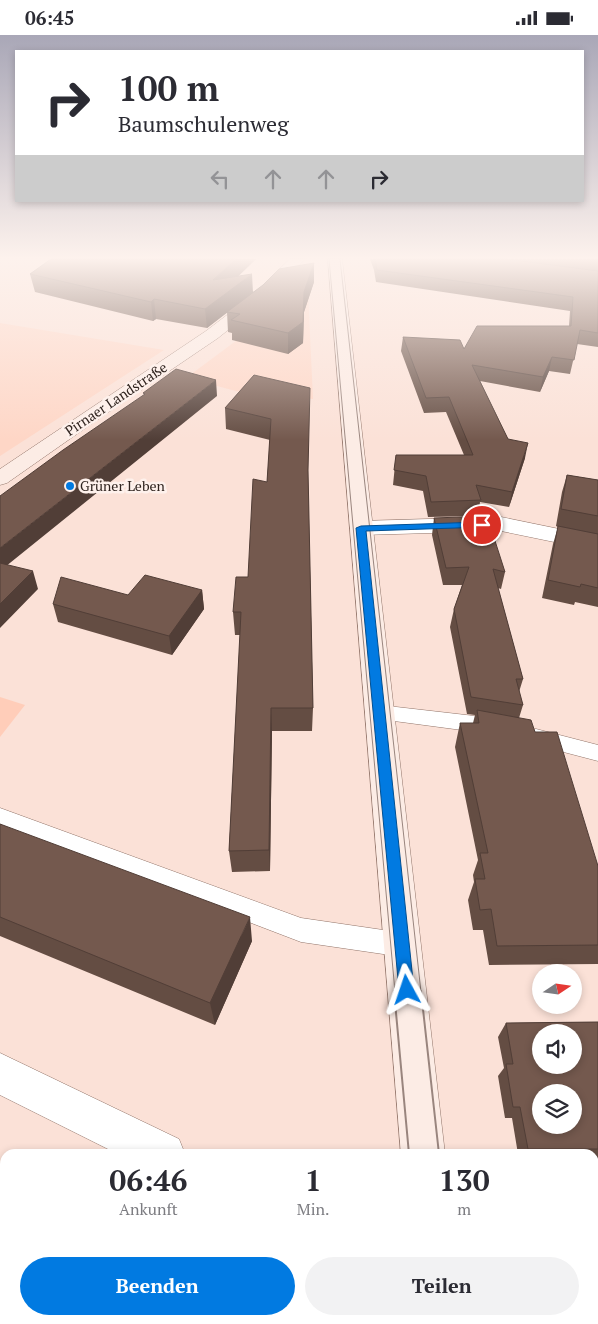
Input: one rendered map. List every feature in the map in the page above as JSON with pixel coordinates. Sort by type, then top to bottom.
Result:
[{"type":"street","name":"Pirnaer Landstraße","points":[[0,479],[100,409],[206,340],[232,319]]},
{"type":"street","points":[[341,319],[423,1149]]},
{"type":"street","points":[[361,528],[500,524],[598,544]]},
{"type":"street","points":[[0,1073],[154,1149]]},
{"type":"lane","points":[[379,712],[515,731],[598,753]]},
{"type":"lane","points":[[0,817],[301,930],[390,943],[402,942]]},
{"type":"shaded area","points":[[265,319],[309,319],[313,399],[240,392],[186,378]]},
{"type":"shaded area","points":[[0,323],[164,350],[0,456]]},
{"type":"shaded area","points":[[0,697],[25,705],[0,737]]},
{"type":"building","points":[[303,319],[303,322],[288,333],[231,320]]},
{"type":"building","points":[[571,319],[598,319],[598,333],[580,330],[574,360],[552,357],[543,377],[472,365],[508,439],[528,443],[512,492],[476,485],[481,500],[431,502],[426,476],[394,470],[396,455],[473,455],[449,397],[426,398],[403,337],[460,340],[464,349],[477,326],[571,326]]},
{"type":"building","points":[[176,369],[216,380],[0,548],[0,496],[145,394],[143,393]]},
{"type":"building","points":[[254,375],[310,388],[308,470],[313,708],[271,708],[269,850],[229,851],[241,612],[233,612],[236,577],[248,577],[253,479],[267,482],[271,419],[225,408]]},
{"type":"building","points":[[567,475],[598,480],[598,516],[561,509]]},
{"type":"building","points":[[487,516],[505,572],[493,569],[523,679],[516,679],[523,705],[471,697],[454,609],[469,567],[446,568],[434,518]]},
{"type":"building","points":[[558,526],[598,534],[598,588],[581,584],[580,587],[548,580]]},
{"type":"building","points":[[0,563],[33,571],[0,604]]},
{"type":"building","points":[[145,575],[202,590],[169,636],[53,604],[61,577],[128,595]]},
{"type":"building","points":[[477,710],[531,720],[535,732],[557,732],[598,866],[598,945],[497,946],[491,909],[480,910],[475,879],[485,879],[480,853],[488,853],[460,723],[479,723]]},
{"type":"building","points":[[0,824],[250,917],[210,1003],[0,917]]},
{"type":"building","points":[[598,1022],[598,1149],[528,1149],[520,1107],[513,1107],[506,1064],[513,1064],[506,1023]]},
{"type":"tram line","points":[[334,319],[395,992]]},
{"type":"tram line","points":[[347,319],[421,992]]},
{"type":"tram line","points":[[394,991],[409,1149]]},
{"type":"tram line","points":[[421,991],[438,1149]]},
{"type":"place","name":"Grüner Leben","points":[[70,486]]},
{"type":"route","points":[[407,990],[361,528],[482,525]]}]
